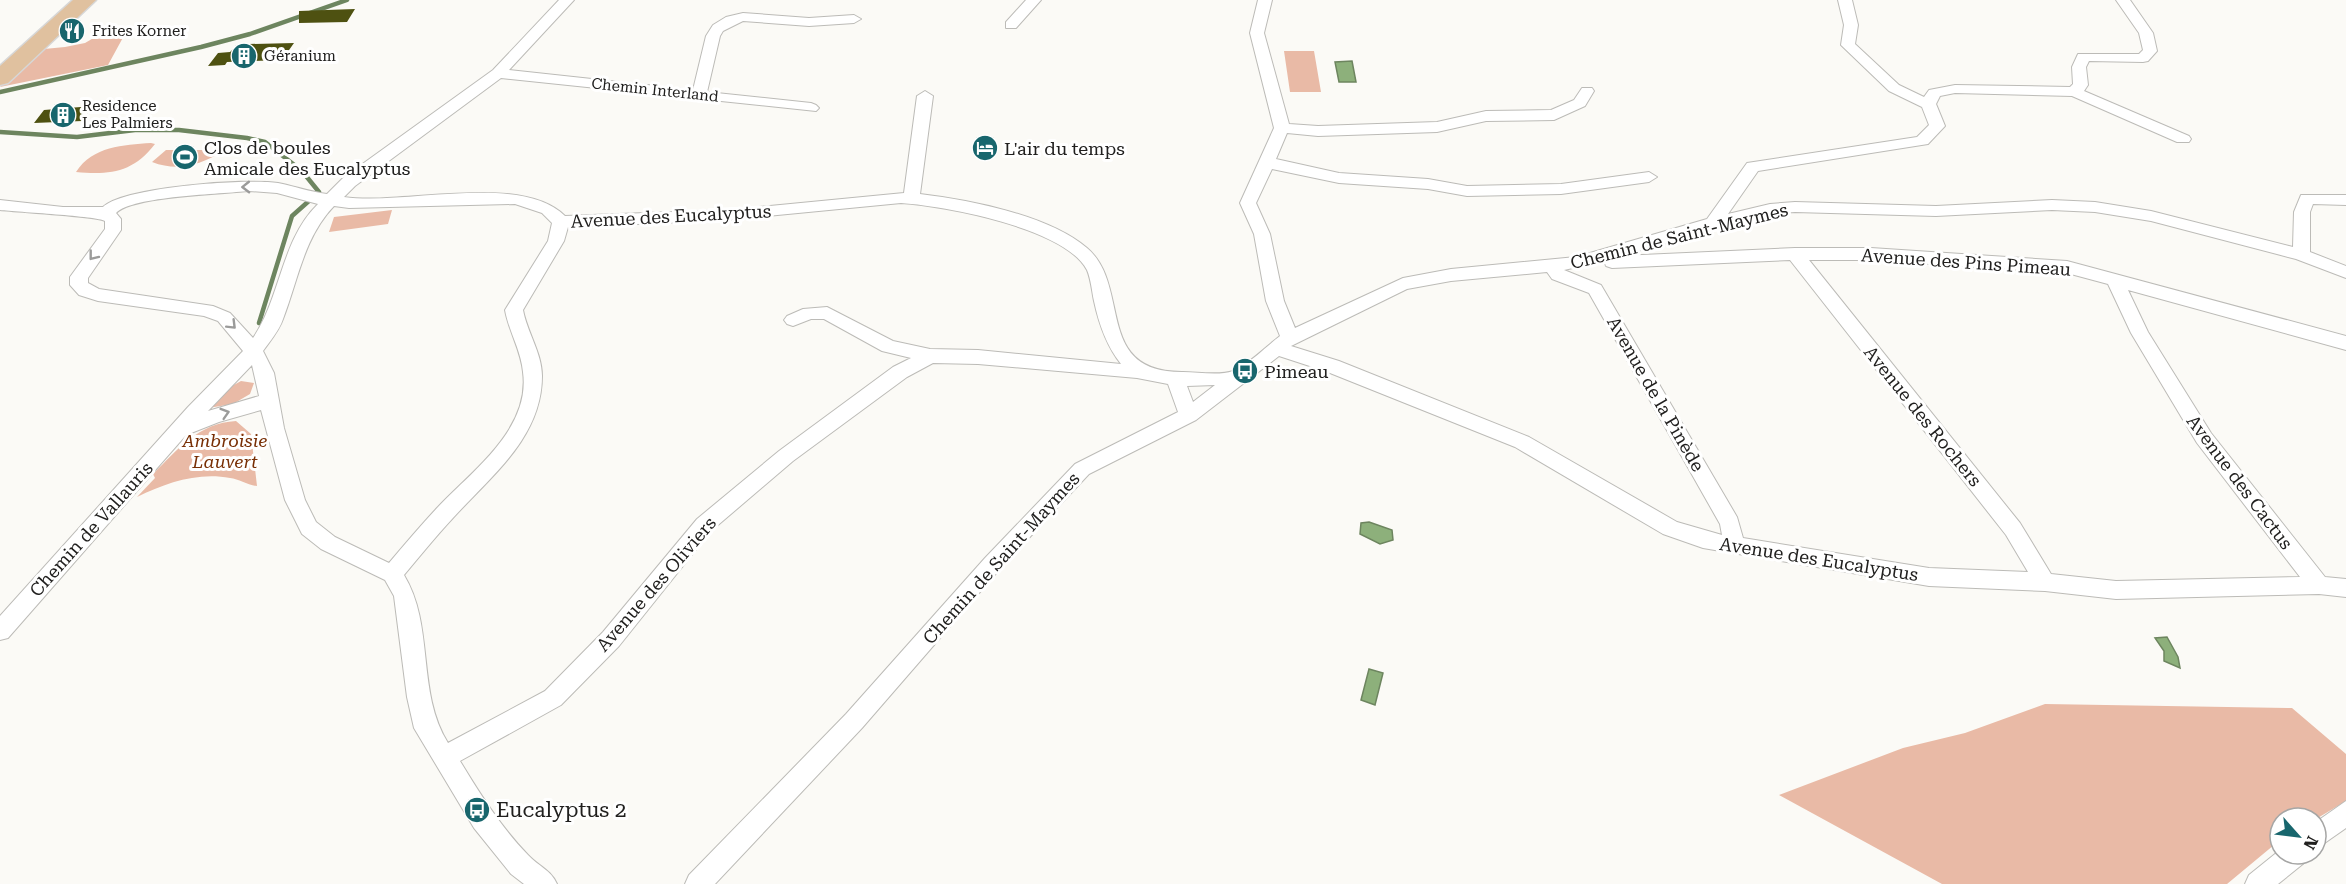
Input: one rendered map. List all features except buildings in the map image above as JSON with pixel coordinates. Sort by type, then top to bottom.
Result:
[{"type":"main road","points":[[0,78],[85,0]]},
{"type":"street","name":"Chemin de Vallauris","points":[[0,631],[254,351],[273,322],[303,237],[318,213],[316,199],[349,182],[498,73],[567,0]]},
{"type":"street","points":[[1011,25],[1034,0]]},
{"type":"street","points":[[1265,0],[1257,33],[1282,128],[1248,203],[1262,234],[1275,301],[1289,339]]},
{"type":"street","points":[[1713,224],[1753,167],[1922,141],[1937,126],[1928,104],[1894,88],[1848,45],[1851,25],[1845,0]]},
{"type":"street","points":[[2074,92],[2080,84],[2079,67],[2083,57],[2143,58],[2150,51],[2146,33],[2122,0]]},
{"type":"street","points":[[699,95],[713,36],[718,28],[731,20],[743,17],[809,22],[854,19]]},
{"type":"street","name":"Chemin Interland","points":[[498,73],[811,108]]},
{"type":"street","points":[[1928,104],[1934,93],[1954,89],[2074,92],[2183,139]]},
{"type":"street","points":[[1282,128],[1318,131],[1437,127],[1486,116],[1554,115],[1580,103],[1587,92]]},
{"type":"street","points":[[911,198],[925,96]]},
{"type":"street","points":[[1265,163],[1285,165],[1339,178],[1428,184],[1467,191],[1561,189],[1649,177]]},
{"type":"street","name":"Avenue des Eucalyptus","points":[[106,213],[123,200],[186,190],[249,186],[278,188],[316,199],[516,199],[548,209],[561,222],[727,215],[927,198],[967,205],[1054,236],[1084,252],[1094,268],[1110,333],[1125,358],[1137,371]]},
{"type":"street","points":[[2301,255],[2302,212],[2307,199],[2346,200]]},
{"type":"street","points":[[0,204],[63,212],[106,213],[113,219],[113,230],[79,277],[79,285],[85,291],[98,295],[207,310],[224,317],[254,351],[266,373],[268,401],[295,500],[309,528],[328,543],[392,574],[404,594],[420,709],[426,728],[483,820],[519,865],[544,884]]},
{"type":"street","name":"Chemin de Saint-Maymes","points":[[698,884],[854,721],[992,564],[1074,476],[1106,455],[1189,415],[1289,339],[1403,284],[1451,275],[1576,264],[1770,209],[1795,207],[1936,211],[2052,205],[2095,207],[2151,216],[2301,255],[2346,272]]},
{"type":"street","points":[[392,574],[445,513],[502,455],[520,425],[531,399],[533,373],[528,352],[517,328],[514,310],[556,241],[561,222]]},
{"type":"street","name":"Avenue des Pins Pimeau","points":[[1576,264],[1795,254],[1871,254],[2067,267],[2346,343]]},
{"type":"street","name":"Avenue des Rochers","points":[[1795,254],[2013,529],[2045,582]]},
{"type":"street","name":"Avenue de la Pinède","points":[[1553,266],[1558,275],[1595,289],[1730,523],[1734,546]]},
{"type":"street","name":"Avenue des Cactus","points":[[2115,280],[2140,333],[2204,438],[2319,585]]},
{"type":"street","points":[[793,320],[809,313],[827,313],[897,349],[930,356],[978,357],[1114,372],[1137,371],[1175,379],[1237,378]]},
{"type":"street","name":"Avenue des Eucalyptus","points":[[1289,339],[1332,366],[1522,442],[1670,528],[1702,540],[1929,577],[2045,582],[2116,590],[2319,585],[2346,588]]},
{"type":"street","name":"Avenue des Eucalyptus","points":[[1289,339],[1332,366]]},
{"type":"street","points":[[897,349],[900,372]]},
{"type":"street","name":"Avenue des Oliviers","points":[[445,757],[554,698],[610,639],[704,525],[753,482],[900,372],[930,356]]},
{"type":"street","points":[[1175,379],[1189,415]]},
{"type":"street","name":"Chemin de Vallauris","points":[[183,429],[214,416],[268,401]]},
{"type":"street","points":[[2328,827],[2346,813]]},
{"type":"street","points":[[2258,884],[2280,866]]},
{"type":"green space","points":[[126,32],[108,65],[0,87],[44,49],[85,43],[97,36]]},
{"type":"green space","points":[[1284,51],[1314,51],[1321,92],[1290,92]]},
{"type":"green space","points":[[155,144],[147,154],[120,170],[99,173],[76,172],[83,163],[100,152],[119,146]]},
{"type":"green space","name":"Clos de boules Amicale des Eucalyptus","points":[[166,150],[222,152],[188,166],[162,165],[152,162]]},
{"type":"green space","points":[[392,210],[388,224],[329,232],[334,217]]},
{"type":"green space","points":[[241,381],[254,383],[250,394],[233,404],[208,408],[232,386]]},
{"type":"green space","name":"Ambroisie Lauvert","points":[[236,421],[251,434],[257,486],[233,479],[206,476],[170,483],[137,497],[155,478],[153,474],[190,439],[211,427]]},
{"type":"green space","points":[[2045,704],[2292,708],[2346,754],[2346,801],[2328,812],[2328,806],[2268,806],[2268,850],[2227,884],[1942,884],[1779,795],[1903,748],[1965,733]]},
{"type":"shaded area","points":[[1352,61],[1356,82],[1339,82],[1335,62]]},
{"type":"shaded area","points":[[1369,522],[1392,530],[1393,540],[1380,544],[1360,534],[1361,523]]},
{"type":"shaded area","points":[[2167,637],[2178,657],[2180,668],[2164,661],[2164,651],[2155,638]]},
{"type":"shaded area","points":[[1369,669],[1383,673],[1375,705],[1361,700]]},
{"type":"waterway","points":[[0,92],[201,47],[250,34],[347,0]]},
{"type":"waterway","points":[[0,132],[77,137],[135,130],[179,130],[265,142],[302,171],[319,192],[292,216],[259,323]]},
{"type":"place","name":"Frites Korner","points":[[72,31]]},
{"type":"place","name":"Géranium","points":[[244,56]]},
{"type":"place","name":"Residence Les Palmiers","points":[[63,115]]},
{"type":"place","name":"L'air du temps","points":[[985,148]]},
{"type":"place","name":"Clos de boules Amicale des Eucalyptus","points":[[185,157]]},
{"type":"place","name":"Pimeau","points":[[1245,371]]},
{"type":"place","name":"Eucalyptus 2","points":[[477,810]]}]
